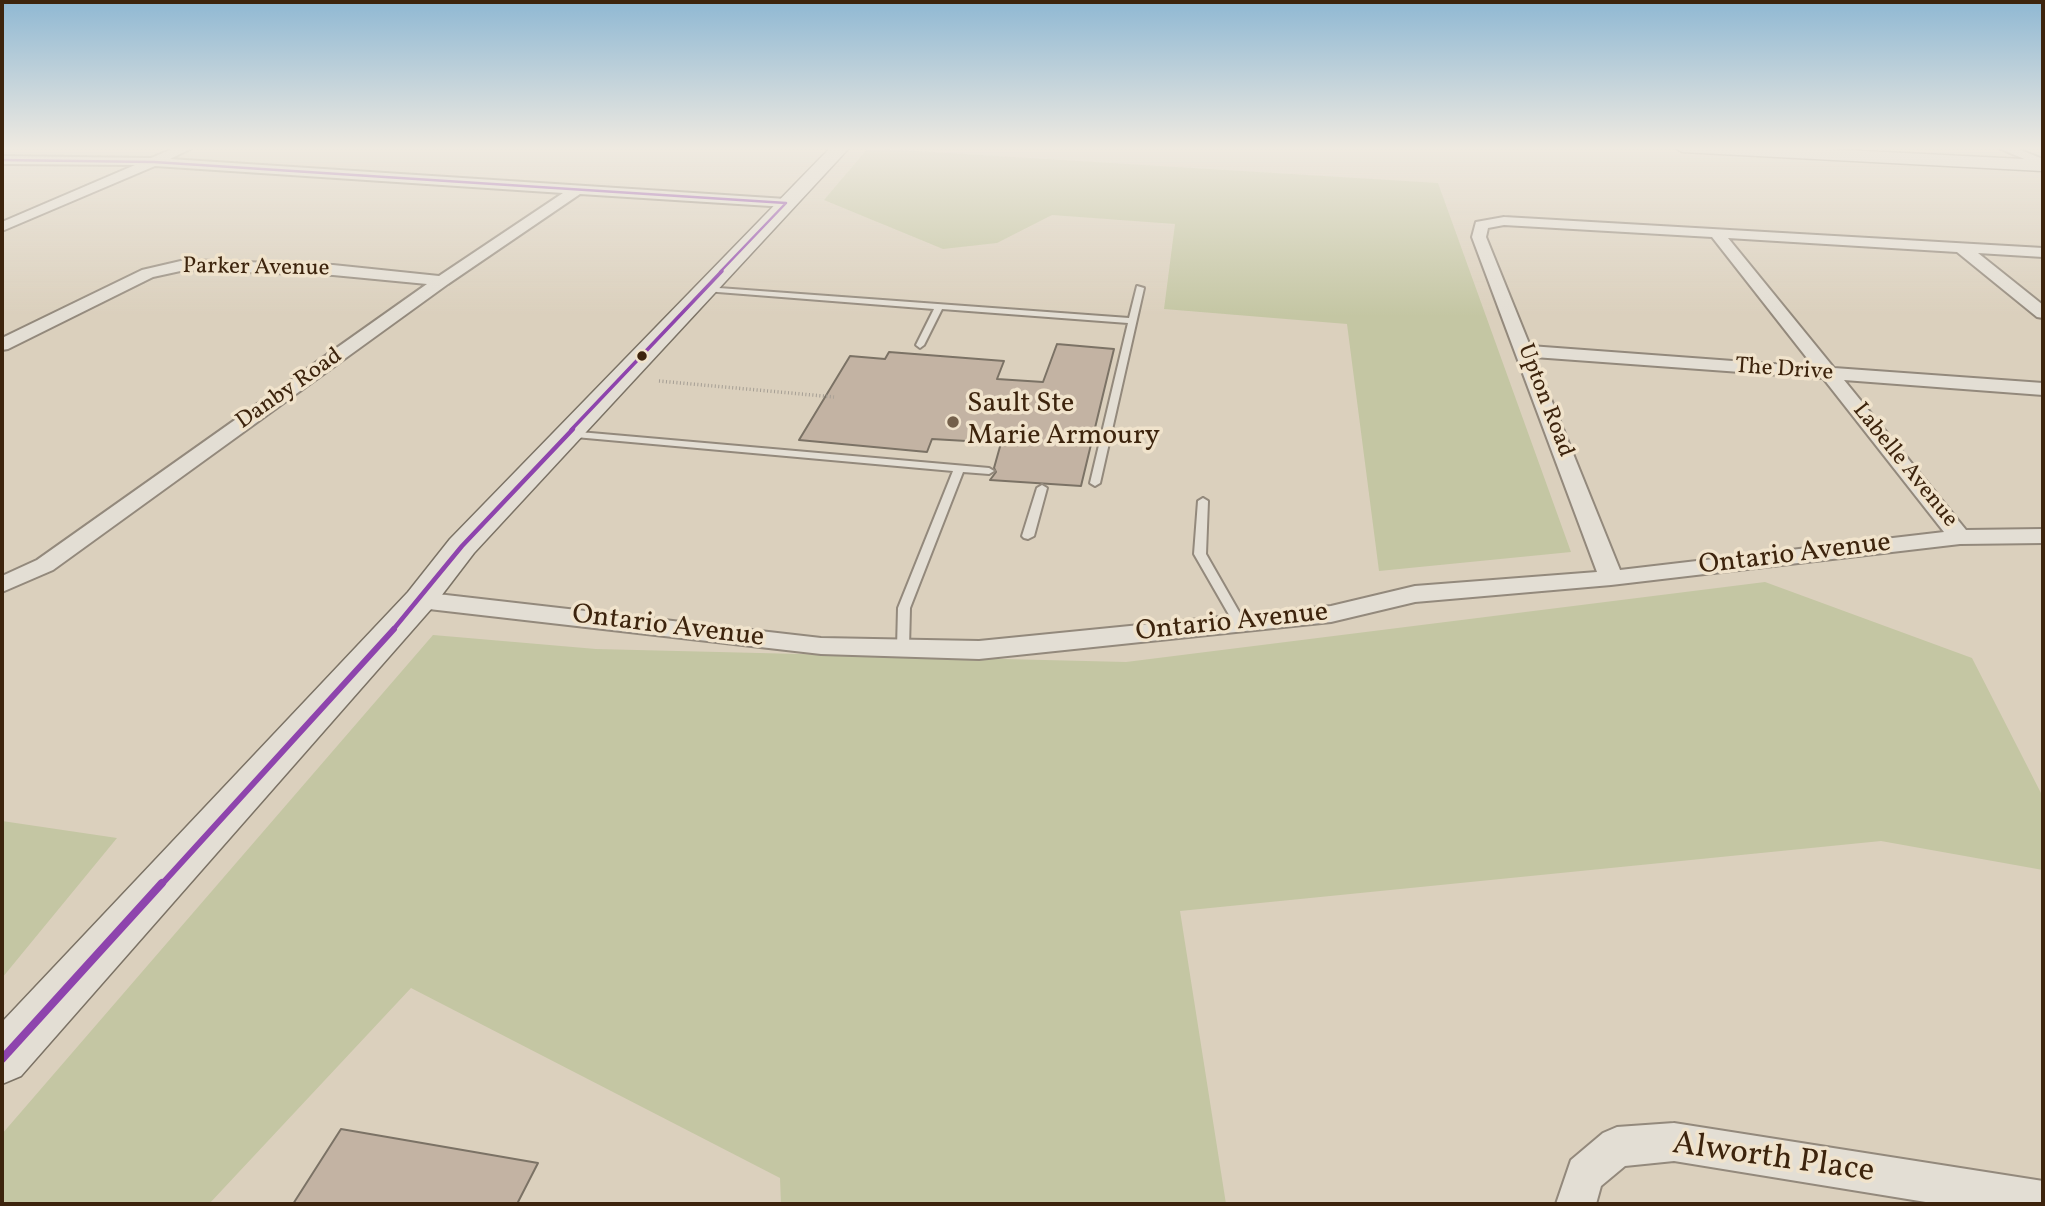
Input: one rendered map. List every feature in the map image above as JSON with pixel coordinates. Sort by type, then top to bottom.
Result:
[{"type":"street","points":[[2,227],[57,203]]},
{"type":"street","name":"Danby Road","points":[[2,585],[45,565],[442,281],[556,203]]},
{"type":"street","points":[[2,1059],[420,600],[462,545],[786,203]]},
{"type":"street","name":"Upton Road","points":[[1611,578],[1479,237],[1481,225],[1504,220],[1715,232]]},
{"type":"street","points":[[1715,232],[2043,252]]},
{"type":"street","name":"Labelle Avenue","points":[[1715,232],[1960,537]]},
{"type":"street","points":[[1961,247],[2043,313]]},
{"type":"street","name":"Parker Avenue","points":[[2,345],[148,273],[185,265],[333,270],[442,281]]},
{"type":"street","name":"The Drive","points":[[1525,351],[2043,389]]},
{"type":"street","name":"Ontario Avenue","points":[[420,600],[821,646],[979,650],[1331,614],[1415,594],[1611,578],[1960,537],[2043,536]]},
{"type":"street","name":"Alworth Place","points":[[1576,1204],[1585,1174],[1618,1147],[1674,1142],[2043,1201]]},
{"type":"lane","points":[[1096,483],[1140,288]]},
{"type":"lane","points":[[705,289],[1132,321]]},
{"type":"lane","points":[[920,345],[940,306]]},
{"type":"lane","points":[[568,434],[989,471]]},
{"type":"lane","points":[[903,648],[904,608],[959,469]]},
{"type":"lane","points":[[1028,536],[1042,488]]},
{"type":"lane","points":[[1203,501],[1200,554],[1240,624]]},
{"type":"path","points":[[659,381],[834,397]]},
{"type":"green space","points":[[832,203],[1445,203],[1571,552],[1379,571],[1347,324],[1164,309],[1175,224],[1052,215],[997,243],[943,249]]},
{"type":"green space","points":[[1765,582],[1972,658],[2043,797],[2043,870],[1881,841],[1180,911],[1226,1204],[781,1204],[780,1178],[411,988],[209,1204],[2,1204],[2,1134],[433,635],[596,649],[1126,662]]},
{"type":"green space","points":[[2,821],[117,838],[2,978]]},
{"type":"building","name":"Sault Ste Marie Armoury","points":[[1057,344],[1114,349],[1081,486],[990,480],[996,472],[994,468],[1001,443],[932,439],[927,452],[799,440],[850,356],[885,359],[889,352],[1004,361],[997,379],[1043,382]]},
{"type":"building","points":[[341,1129],[538,1163],[517,1204],[293,1204]]},
{"type":"transit line","points":[[2,1059],[420,600],[462,546],[786,203]]},
{"type":"place","name":"Sault Ste Marie Armoury","points":[[953,422]]}]
